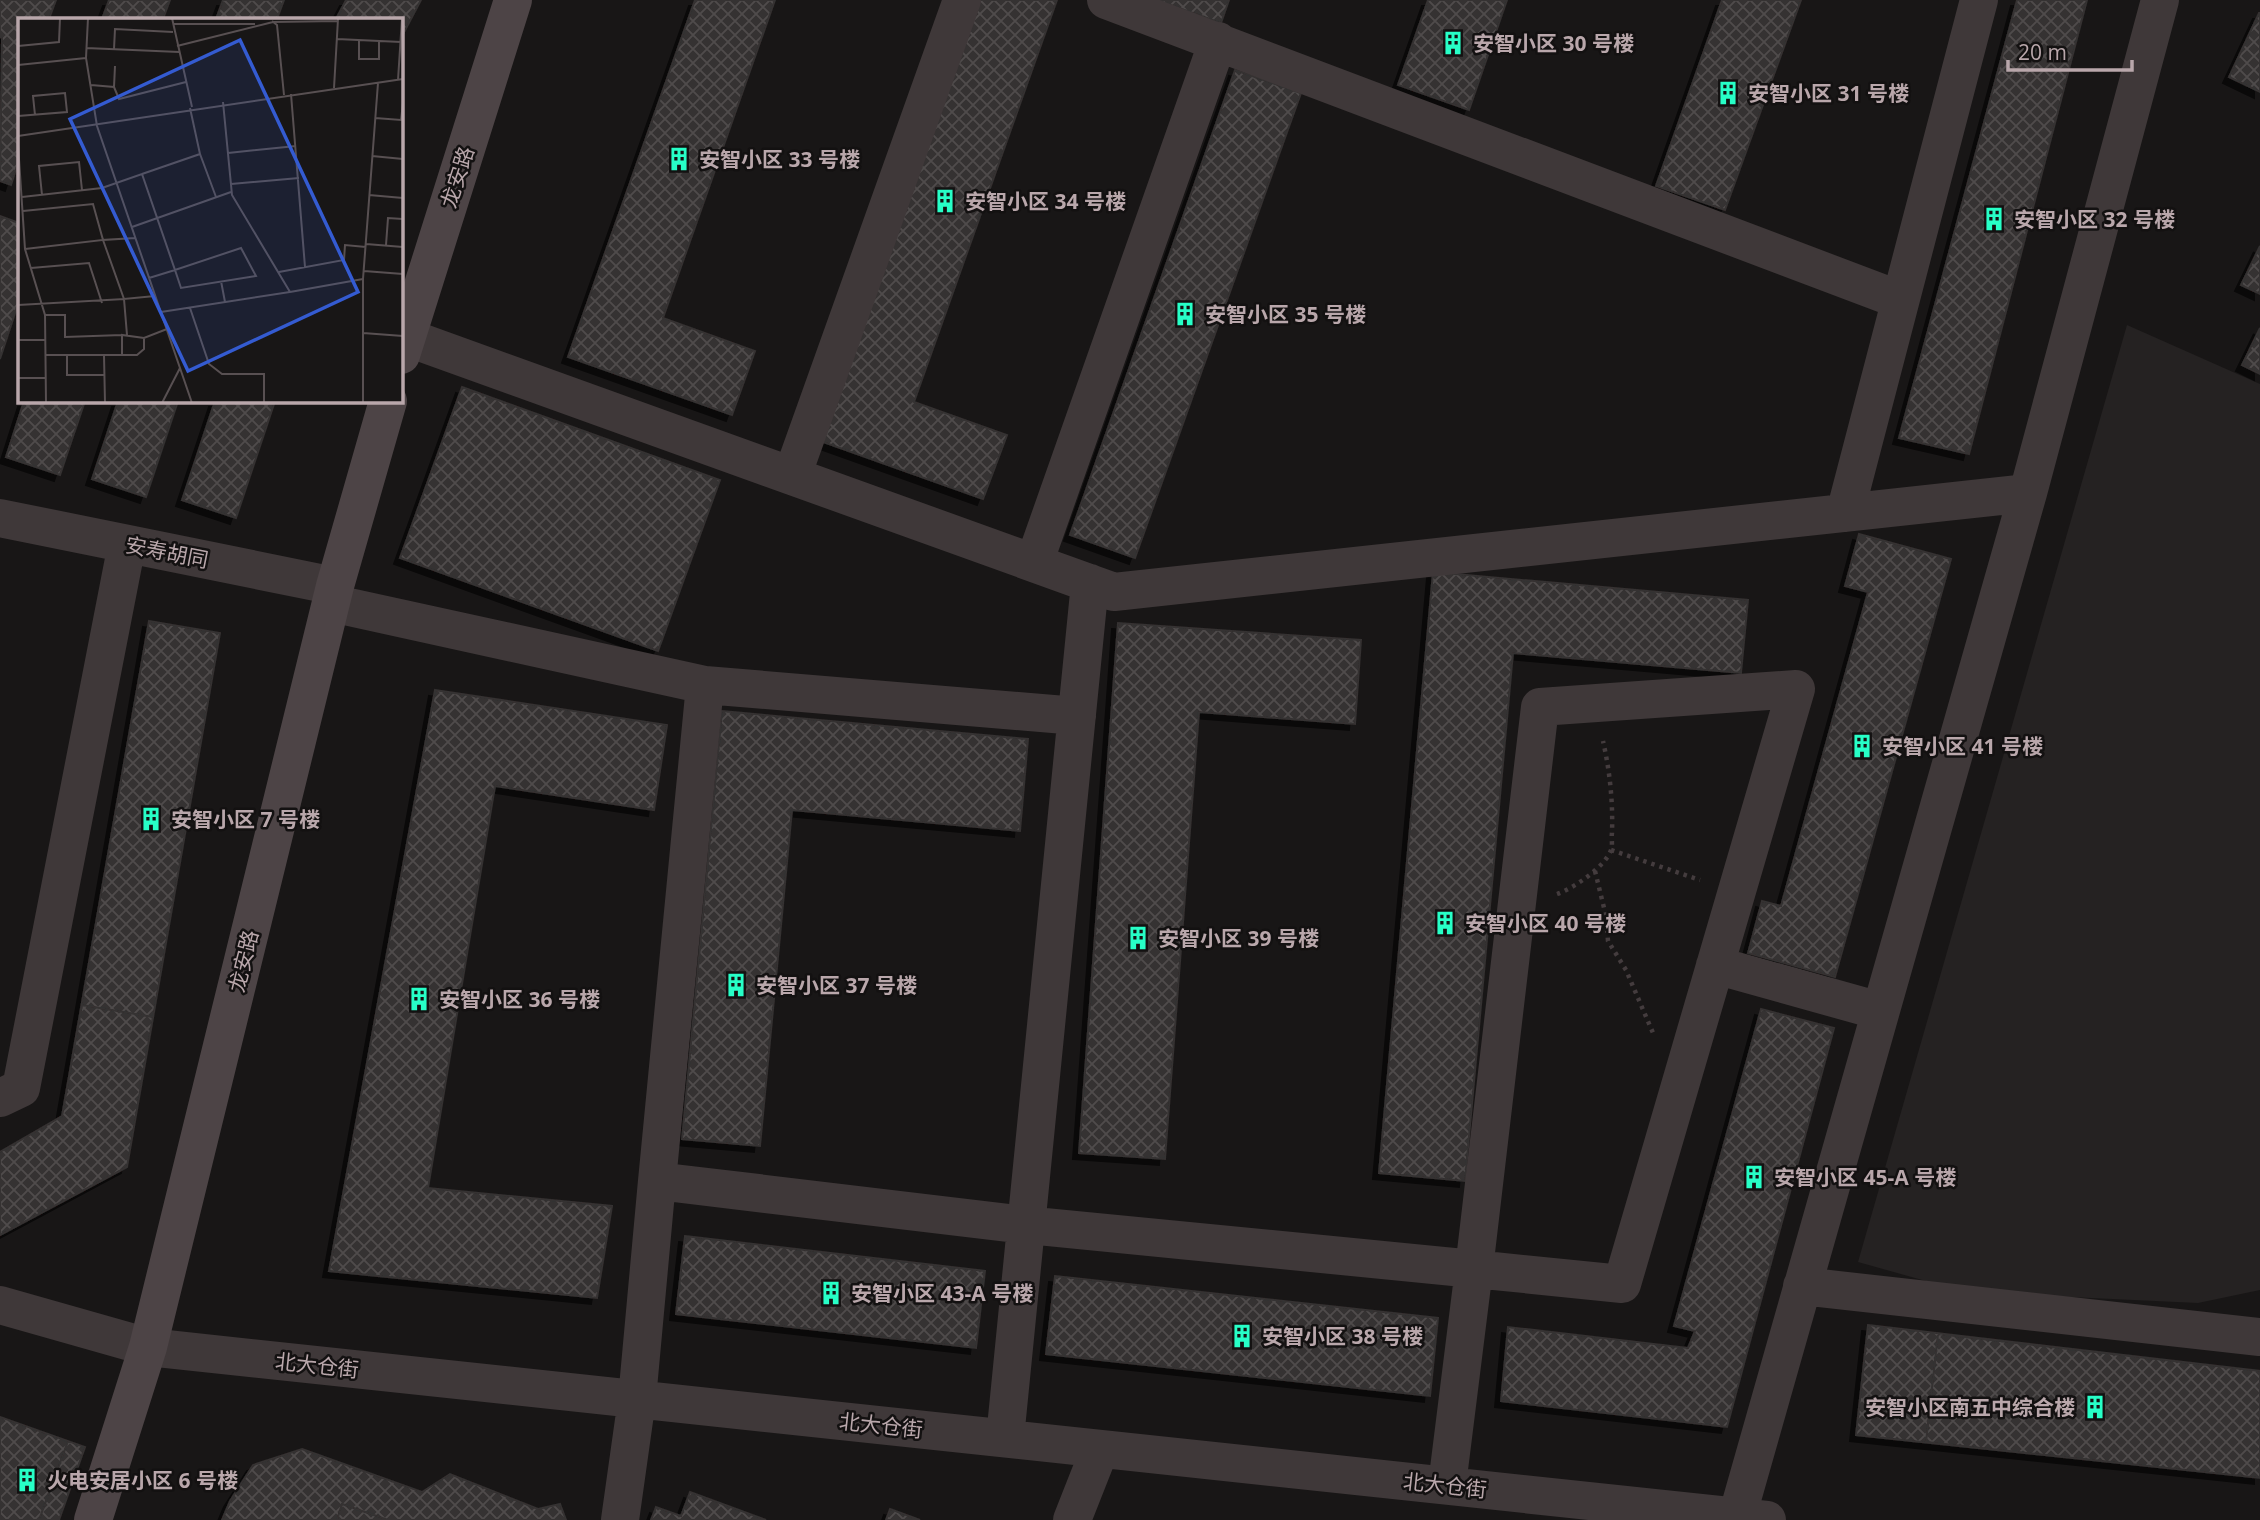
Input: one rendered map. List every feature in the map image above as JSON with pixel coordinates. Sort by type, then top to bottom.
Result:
[{"type":"street","name":"龙安路","points":[[403,346],[513,0]]},
{"type":"street","points":[[793,477],[962,0]]},
{"type":"street","points":[[1106,0],[1900,300]]},
{"type":"street","points":[[1844,513],[1979,0]]},
{"type":"street","points":[[1752,1518],[1802,1286],[2028,493],[2160,0]]},
{"type":"street","points":[[1034,563],[1218,41]]},
{"type":"street","points":[[403,346],[793,477],[1114,592],[2028,493]]},
{"type":"street","name":"龙安路","points":[[93,1520],[148,1347],[333,594],[388,402]]},
{"type":"street","name":"安寿胡同","points":[[0,519],[127,544],[705,685],[1077,716]]},
{"type":"street","points":[[0,1098],[21,1088],[127,544]]},
{"type":"street","points":[[1005,1438],[1090,583]]},
{"type":"street","points":[[620,1520],[637,1399],[705,685]]},
{"type":"street","points":[[657,1181],[1026,1225],[1474,1269],[1622,1284],[1796,689],[1540,707],[1474,1269],[1447,1485]]},
{"type":"street","points":[[1716,965],[1880,1011]]},
{"type":"street","points":[[1802,1286],[2260,1337]]},
{"type":"street","name":"北大仓街","points":[[0,1305],[148,1347],[1447,1485],[1595,1511],[1752,1518]]},
{"type":"street","points":[[1072,1520],[1100,1448]]},
{"type":"path","points":[[1516,906],[1569,890],[1595,871],[1611,850],[1612,808],[1608,763],[1593,703]]},
{"type":"path","points":[[1611,850],[1737,892]]},
{"type":"path","points":[[1595,871],[1606,916],[1608,941],[1626,970],[1658,1045],[1689,1054]]},
{"type":"shaded area","points":[[2127,325],[2260,384],[2260,1290],[2198,1303],[1965,1292],[1858,1262]]},
{"type":"building","points":[[0,0],[56,0],[49,18],[18,18],[18,163],[11,185],[0,181]]},
{"type":"building","points":[[109,0],[170,0],[163,18],[102,18]]},
{"type":"building","points":[[223,0],[284,0],[277,18],[216,18]]},
{"type":"building","points":[[346,0],[421,0],[402,36],[402,18],[337,18]]},
{"type":"building","name":"安智小区 33 号楼","points":[[695,0],[775,0],[663,318],[755,351],[732,415],[568,357]]},
{"type":"building","name":"安智小区 34 号楼","points":[[977,0],[1057,0],[914,402],[1007,435],[983,499],[820,441]]},
{"type":"building","points":[[1156,0],[1229,0],[1221,23]]},
{"type":"building","name":"安智小区 30 号楼","points":[[1428,0],[1507,0],[1469,110],[1398,85]]},
{"type":"building","name":"安智小区 31 号楼","points":[[1722,0],[1801,0],[1725,210],[1656,186]]},
{"type":"building","name":"安智小区 32 号楼","points":[[2017,0],[2087,0],[1969,454],[1899,438]]},
{"type":"building","points":[[2260,13],[2260,92],[2229,77]]},
{"type":"building","name":"安智小区 35 号楼","points":[[1235,70],[1301,93],[1135,558],[1070,535]]},
{"type":"building","points":[[0,216],[18,223],[18,304],[0,359]]},
{"type":"building","points":[[2260,246],[2260,294],[2241,285]]},
{"type":"building","points":[[2260,328],[2260,374],[2242,365]]},
{"type":"building","points":[[462,387],[720,480],[658,651],[400,558]]},
{"type":"building","points":[[24,402],[85,402],[60,475],[6,457]]},
{"type":"building","points":[[118,402],[178,402],[146,497],[92,479]]},
{"type":"building","points":[[215,402],[275,402],[236,518],[182,500]]},
{"type":"building","name":"安智小区 41 号楼","points":[[1859,534],[1951,559],[1835,977],[1748,953],[1762,901],[1781,906],[1868,592],[1845,586]]},
{"type":"building","name":"安智小区 40 号楼","points":[[1433,572],[1748,600],[1741,673],[1513,653],[1465,1181],[1379,1173]]},
{"type":"building","name":"安智小区 7 号楼","points":[[149,621],[220,633],[127,1167],[0,1235],[0,1152],[62,1116]]},
{"type":"building","name":"安智小区 39 号楼","points":[[1118,623],[1361,640],[1355,724],[1199,712],[1165,1159],[1079,1153]]},
{"type":"building","name":"安智小区 36 号楼","points":[[435,690],[667,725],[654,810],[495,786],[428,1188],[612,1206],[597,1298],[329,1271]]},
{"type":"building","name":"安智小区 37 号楼","points":[[722,711],[1028,739],[1020,831],[792,810],[760,1146],[682,1139]]},
{"type":"building","points":[[82,1005],[153,1017],[127,1167],[0,1235],[0,1152],[62,1116]]},
{"type":"building","name":"安智小区 45-A 号楼","points":[[1761,1009],[1834,1028],[1727,1427],[1501,1401],[1508,1327],[1688,1348],[1695,1331],[1674,1326]]},
{"type":"building","name":"安智小区 43-A 号楼","points":[[685,1236],[985,1271],[976,1348],[676,1314]]},
{"type":"building","name":"安智小区 38 号楼","points":[[1055,1276],[1438,1318],[1430,1396],[1046,1354]]},
{"type":"building","name":"安智小区南五中综合楼","points":[[1868,1325],[2260,1371],[2260,1478],[1856,1435]]},
{"type":"building","name":"安智小区南五中综合楼","points":[[1938,1334],[2260,1371],[2260,1478],[1926,1442]]},
{"type":"building","name":"火电安居小区 6 号楼","points":[[0,1417],[68,1441],[39,1520],[0,1520]]},
{"type":"building","name":"火电安居小区 6 号楼","points":[[0,1417],[85,1447],[59,1520],[0,1520]]},
{"type":"building","points":[[302,1449],[422,1492],[450,1474],[538,1509],[560,1504],[566,1520],[222,1520],[230,1501],[253,1465]]},
{"type":"building","points":[[690,1492],[766,1520],[651,1520],[656,1507],[681,1516]]},
{"type":"building","points":[[342,1504],[388,1520],[337,1520]]},
{"type":"building","points":[[890,1509],[920,1520],[886,1520]]},
{"type":"place","name":"安智小区 30 号楼","points":[[1453,43]]},
{"type":"place","name":"安智小区 31 号楼","points":[[1728,93]]},
{"type":"place","name":"安智小区 33 号楼","points":[[679,159]]},
{"type":"place","name":"安智小区 34 号楼","points":[[945,201]]},
{"type":"place","name":"安智小区 32 号楼","points":[[1994,219]]},
{"type":"place","name":"安智小区 35 号楼","points":[[1185,314]]},
{"type":"place","name":"安智小区 41 号楼","points":[[1862,746]]},
{"type":"place","name":"安智小区 7 号楼","points":[[151,819]]},
{"type":"place","name":"安智小区 40 号楼","points":[[1445,923]]},
{"type":"place","name":"安智小区 39 号楼","points":[[1138,938]]},
{"type":"place","name":"安智小区 37 号楼","points":[[736,985]]},
{"type":"place","name":"安智小区 36 号楼","points":[[419,999]]},
{"type":"place","name":"安智小区 45-A 号楼","points":[[1754,1177]]},
{"type":"place","name":"安智小区 43-A 号楼","points":[[831,1293]]},
{"type":"place","name":"安智小区 38 号楼","points":[[1242,1336]]},
{"type":"place","name":"安智小区南五中综合楼","points":[[2095,1407]]},
{"type":"place","name":"火电安居小区 6 号楼","points":[[27,1480]]}]
